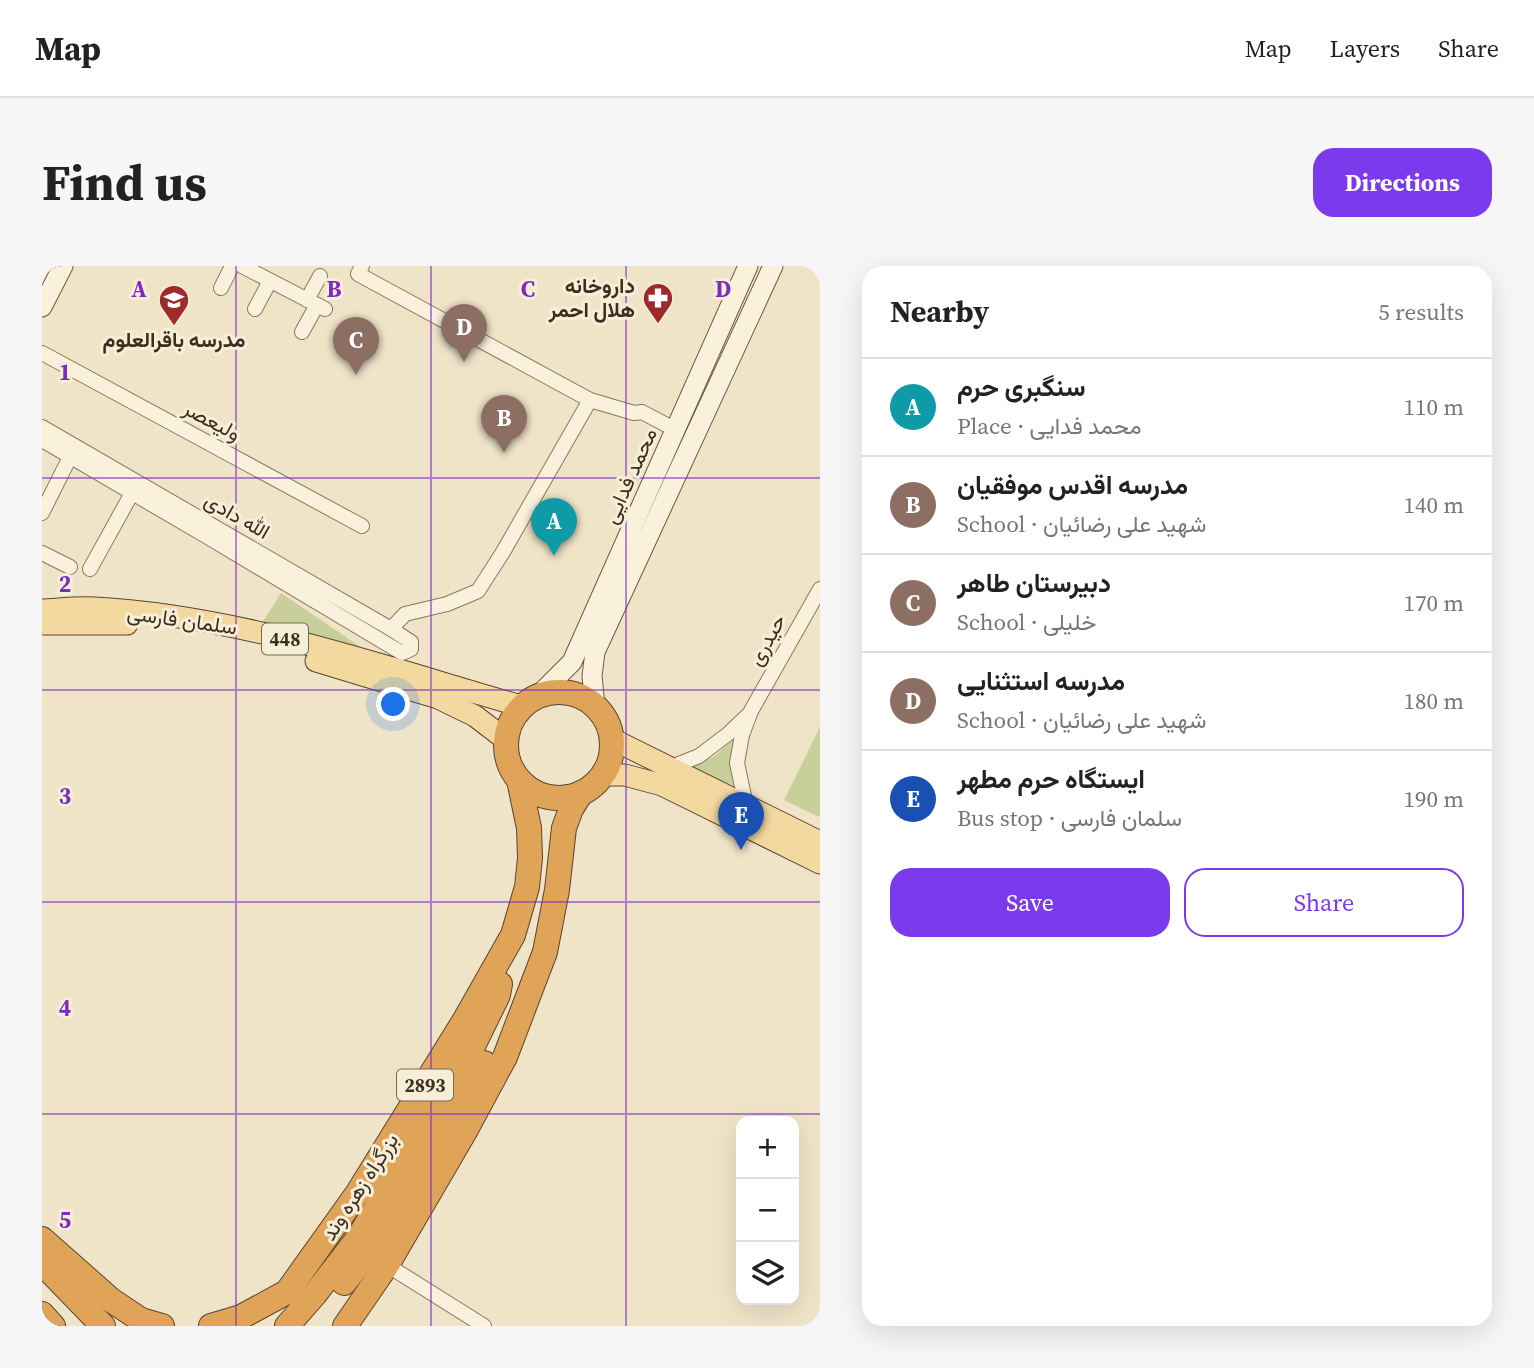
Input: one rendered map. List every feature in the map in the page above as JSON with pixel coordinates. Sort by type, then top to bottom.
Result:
[{"type":"highway","points":[[554,691],[569,692],[596,705],[604,715],[612,738],[612,751],[603,775],[581,793],[569,797],[543,796],[531,791],[511,769],[506,754],[505,739],[513,715],[530,700],[554,691]]},
{"type":"highway","name":"بزرگراه زهره وند","points":[[345,1326],[373,1250],[498,995],[527,887],[530,858],[529,828],[519,780]]},
{"type":"highway","name":"بزرگراه زهره وند","points":[[308,1326],[373,1250],[464,1133],[505,1057],[545,952],[557,890],[564,828],[581,793]]},
{"type":"highway","name":"بزرگراه زهره وند","points":[[211,1326],[241,1317],[286,1292],[357,1194],[466,1018],[513,935]]},
{"type":"highway","points":[[42,1239],[111,1300],[141,1320],[162,1326]]},
{"type":"highway","name":"بزرگراه زهره وند","points":[[287,1326],[315,1294],[373,1250]]},
{"type":"highway","points":[[42,1262],[103,1326]]},
{"type":"highway","points":[[253,1326],[286,1292]]},
{"type":"highway","points":[[42,1314],[53,1326]]},
{"type":"main road","name":"سلمان فارسی","points":[[42,610],[94,608],[255,631],[530,700]]},
{"type":"main road","name":"سلمان فارسی","points":[[42,624],[135,625],[195,631],[257,645],[438,698],[475,716],[505,739]]},
{"type":"main road","points":[[612,738],[820,842]]},
{"type":"main road","points":[[603,775],[625,775],[662,785],[820,863]]},
{"type":"street","points":[[42,307],[62,266]]},
{"type":"street","points":[[221,288],[232,266]]},
{"type":"street","points":[[242,266],[316,304]]},
{"type":"street","points":[[362,266],[358,274],[590,400],[634,413],[642,412],[676,430]]},
{"type":"street","name":"محمد فدایی","points":[[530,700],[572,662],[748,266]]},
{"type":"street","name":"محمد فدایی","points":[[596,705],[592,676],[595,652],[773,266]]},
{"type":"street","points":[[302,332],[316,304],[320,276]]},
{"type":"street","points":[[255,309],[270,281]]},
{"type":"street","name":"ولیعصر","points":[[42,353],[362,526]]},
{"type":"street","points":[[391,629],[405,614],[447,604],[478,591],[590,400]]},
{"type":"street","name":"الله دادی","points":[[42,427],[391,629],[406,648],[42,440]]},
{"type":"street","points":[[42,513],[70,457]]},
{"type":"street","points":[[90,569],[132,493]]},
{"type":"street","points":[[42,553],[70,567]]},
{"type":"street","name":"حیدری","points":[[751,711],[820,589]]},
{"type":"street","points":[[669,768],[699,756],[728,734],[751,711]]},
{"type":"street","points":[[746,805],[737,763],[742,735],[751,711]]},
{"type":"street","points":[[373,1250],[484,1326]]},
{"type":"green space","points":[[281,593],[368,652],[262,623]]},
{"type":"green space","points":[[820,727],[820,815],[819,817],[784,800]]},
{"type":"green space","points":[[734,740],[732,770],[738,788],[692,768],[692,765],[715,756]]},
{"type":"place","name":"داروخانه هلال احمر","points":[[658,325]]},
{"type":"place","name":"مدرسه باقرالعلوم","points":[[174,327]]},
{"type":"place","name":"مدرسه استثنایی","points":[[464,362]]},
{"type":"place","name":"دبیرستان طاهر","points":[[356,375]]},
{"type":"place","name":"مدرسه اقدس موفقیان","points":[[504,453]]},
{"type":"place","name":"سنگبری حرم","points":[[554,556]]},
{"type":"place","name":"ایستگاه حرم مطهر","points":[[741,850]]}]
